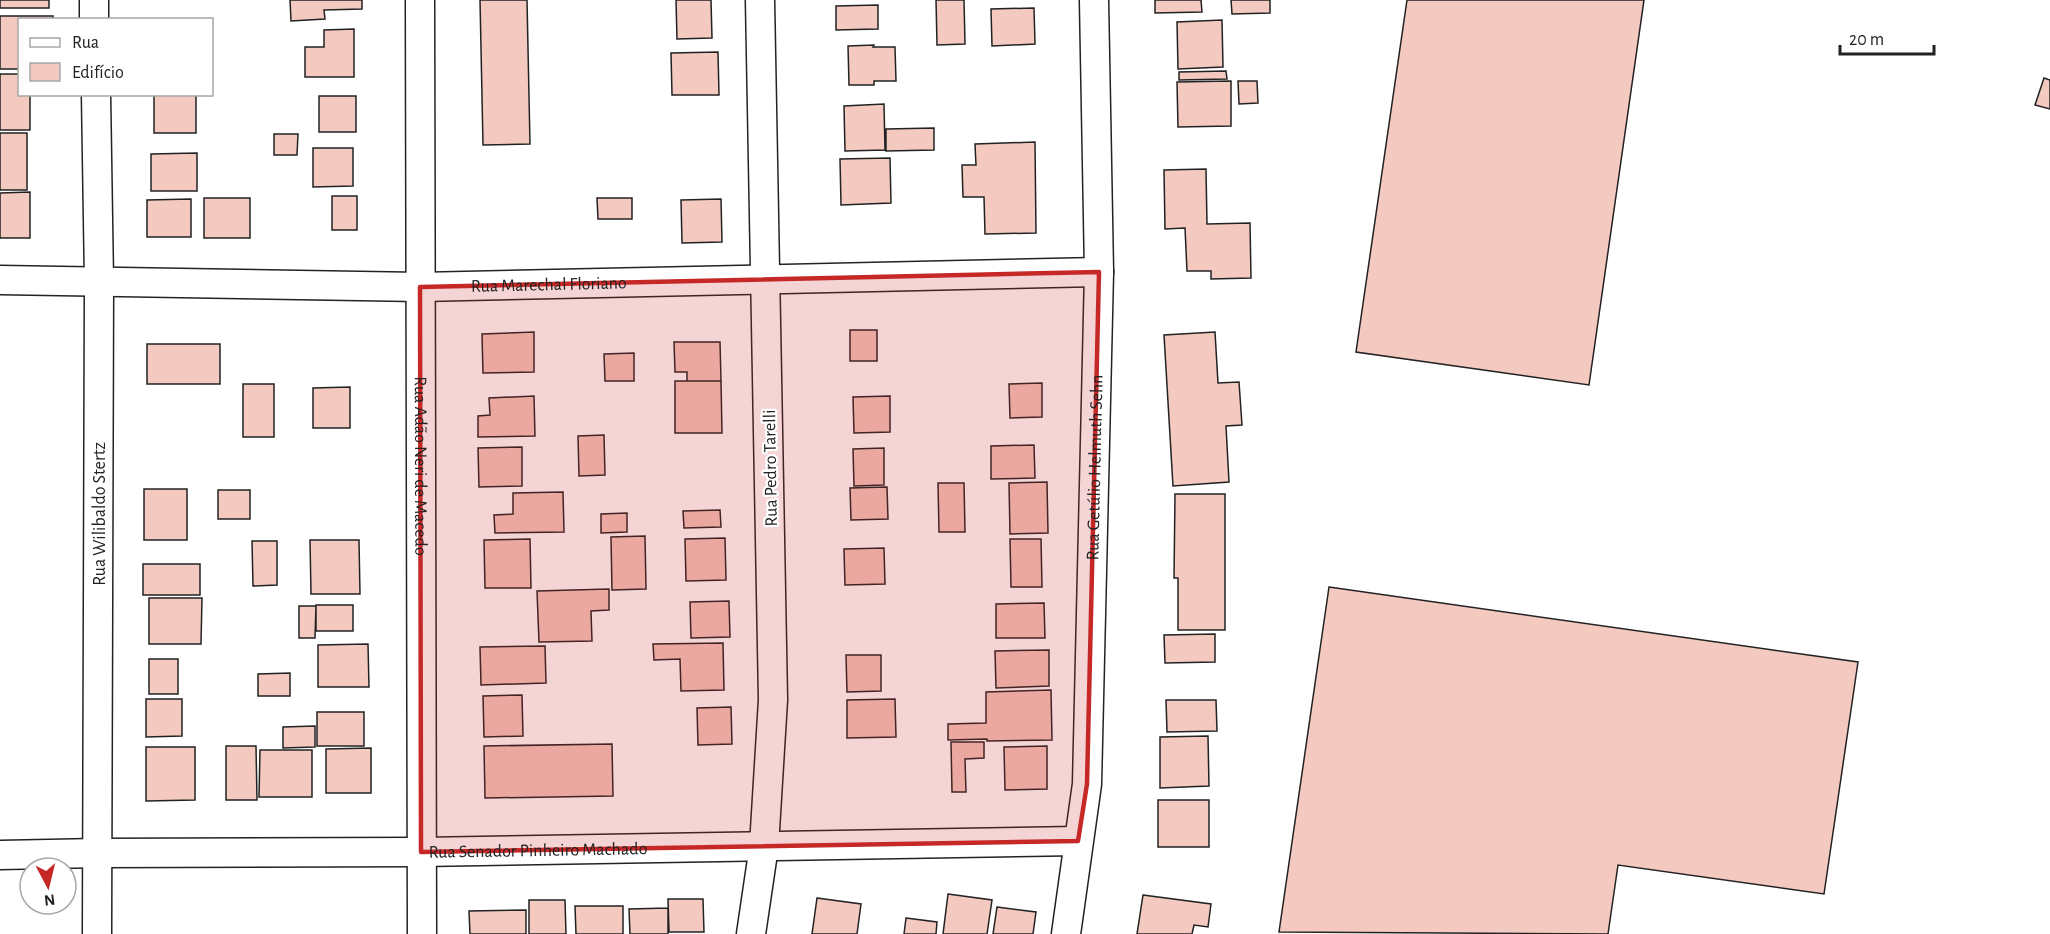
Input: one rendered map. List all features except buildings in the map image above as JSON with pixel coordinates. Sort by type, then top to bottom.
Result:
[{"type":"street","points":[[94,0],[94,18]]},
{"type":"street","name":"Rua Adão Neri de Macedo","points":[[420,0],[422,934]]},
{"type":"street","name":"Rua Pedro Tarelli","points":[[751,934],[764,846],[773,700],[760,0]]},
{"type":"street","name":"Rua Getúlio Helmuth Sehn","points":[[1066,934],[1087,784],[1099,272],[1094,0]]},
{"type":"street","name":"Rua Wilibaldo Stertz","points":[[96,96],[99,282],[97,934]]},
{"type":"street","name":"Rua Marechal Floriano","points":[[0,280],[420,287],[1099,272]]},
{"type":"street","name":"Rua Senador Pinheiro Machado","points":[[0,855],[422,852],[1078,841]]},
{"type":"highlighted area","points":[[1099,272],[1087,784],[1078,841],[421,852],[420,287]]}]
